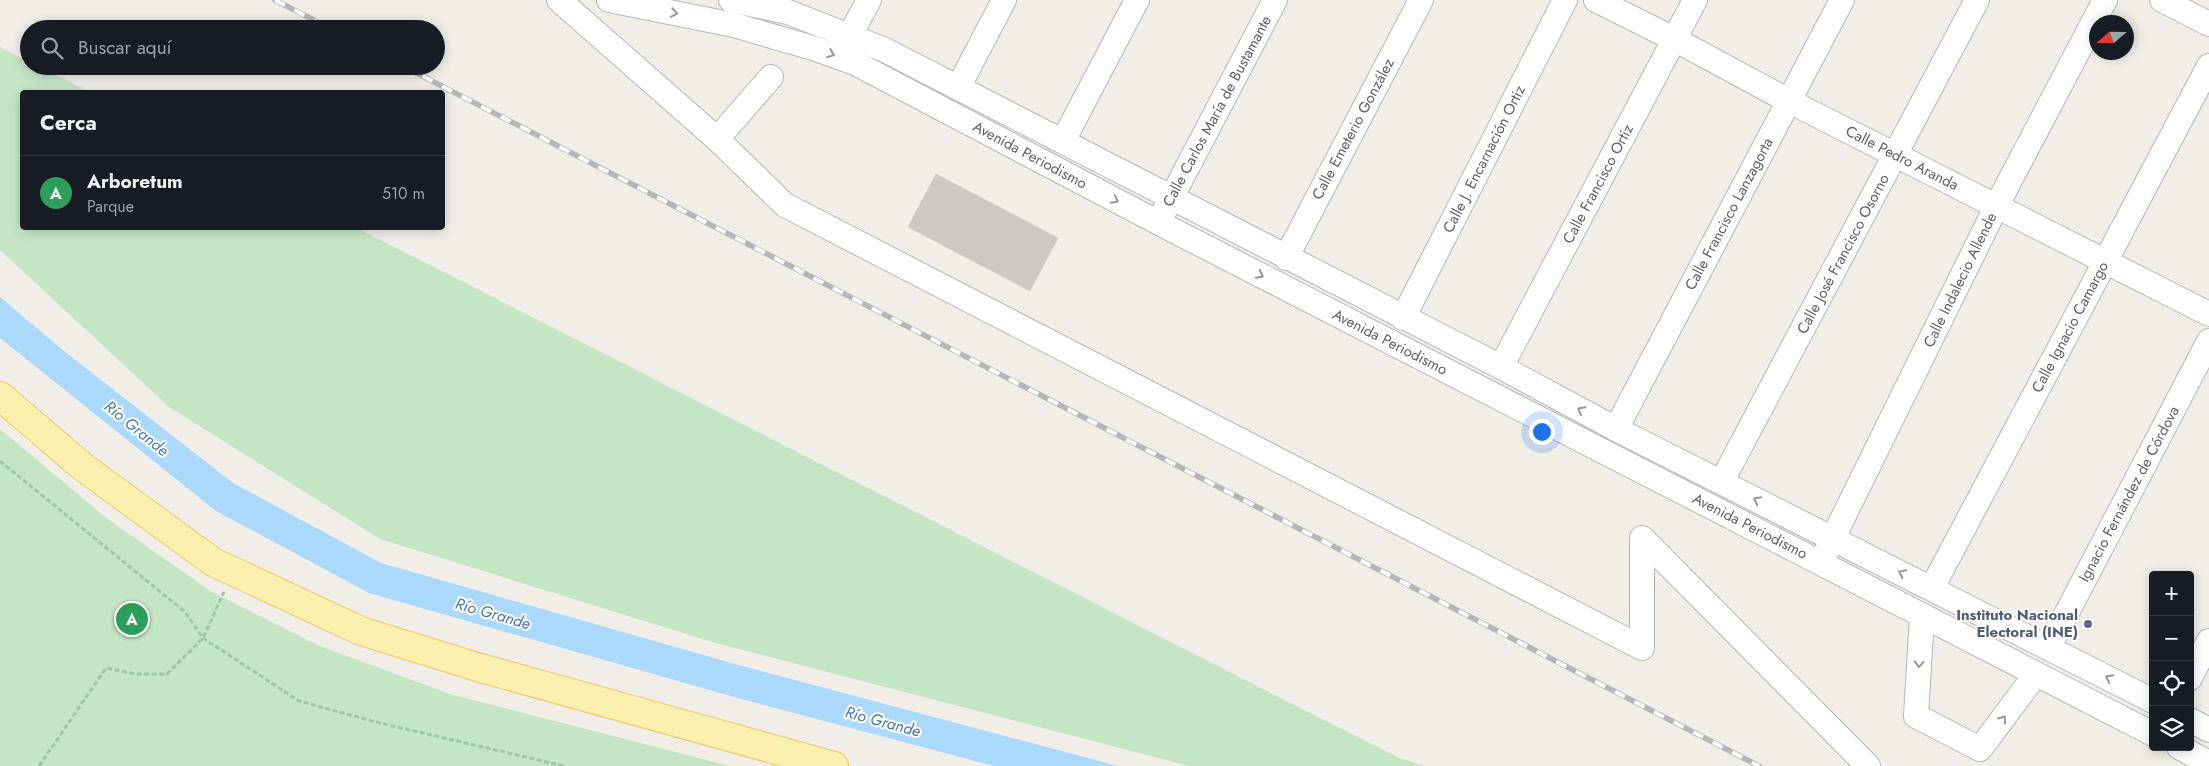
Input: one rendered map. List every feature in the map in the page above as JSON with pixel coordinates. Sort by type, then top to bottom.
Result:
[{"type":"main road","points":[[0,396],[83,467],[214,562],[361,631],[477,666],[834,766]]},
{"type":"street","points":[[559,0],[716,139],[785,205],[1642,648],[1642,538],[1868,766]]},
{"type":"street","name":"Avenida Periodismo","points":[[609,0],[734,25],[812,48],[855,64],[1159,223],[1822,562],[2149,732]]},
{"type":"street","name":"Avenida Periodismo","points":[[731,0],[788,12],[884,50],[1501,367],[1616,429],[2149,699]]},
{"type":"street","points":[[850,35],[869,0]]},
{"type":"street","points":[[958,88],[1004,0]]},
{"type":"street","points":[[1063,141],[1136,0]]},
{"type":"street","name":"Calle Carlos María de Bustamante","points":[[1159,223],[1275,0]]},
{"type":"street","name":"Calle Emeterio González","points":[[1286,258],[1421,0]]},
{"type":"street","name":"Calle J. Encarnación Ortiz","points":[[1403,318],[1565,0]]},
{"type":"street","name":"Calle Pedro Aranda","points":[[1596,0],[1674,39],[1789,101],[2209,314]]},
{"type":"street","name":"Calle Francisco Ortiz","points":[[1501,367],[1695,0]]},
{"type":"street","name":"Calle Francisco Lanzagorta","points":[[1616,429],[1842,0]]},
{"type":"street","name":"Calle José Francisco Osorno","points":[[1722,481],[1977,0]]},
{"type":"street","name":"Calle Indalecio Allende","points":[[1822,562],[1832,538],[1997,205],[2105,0]]},
{"type":"street","points":[[2162,0],[2209,24]]},
{"type":"street","name":"Calle Ignacio Camargo","points":[[1932,588],[2209,66]]},
{"type":"street","points":[[716,139],[770,77]]},
{"type":"street","name":"Ignacio Fernández de Córdova","points":[[2049,647],[2209,341]]},
{"type":"street","points":[[1922,615],[1916,716],[1980,749],[2036,674]]},
{"type":"street","points":[[2194,670],[2209,642]]},
{"type":"street","points":[[2194,722],[2209,730]]},
{"type":"street","points":[[2186,751],[2209,763]]},
{"type":"path","points":[[0,460],[185,612],[203,638],[299,701],[380,723],[564,766]]},
{"type":"path","points":[[39,766],[106,668],[136,674],[166,674],[203,638],[233,571]]},
{"type":"green space","points":[[0,47],[20,57],[20,75],[56,75],[86,90],[20,90],[20,230],[361,230],[1397,757],[1425,766],[1189,766],[712,642],[380,539],[169,407],[0,250]]},
{"type":"green space","points":[[0,429],[109,520],[212,592],[317,645],[450,694],[730,766],[0,766]]},
{"type":"water","name":"Río Grande","points":[[0,297],[64,351],[233,483],[381,563],[742,666],[1118,766],[994,766],[734,697],[369,593],[216,511],[0,338]]},
{"type":"building","points":[[936,174],[1058,238],[1030,291],[908,227]]},
{"type":"railway","points":[[275,0],[314,20]]},
{"type":"railway","points":[[420,75],[1759,766]]},
{"type":"place","name":"Arboretum","points":[[132,619]]},
{"type":"place","name":"Instituto Nacional Electoral (INE)","points":[[2088,624]]}]
